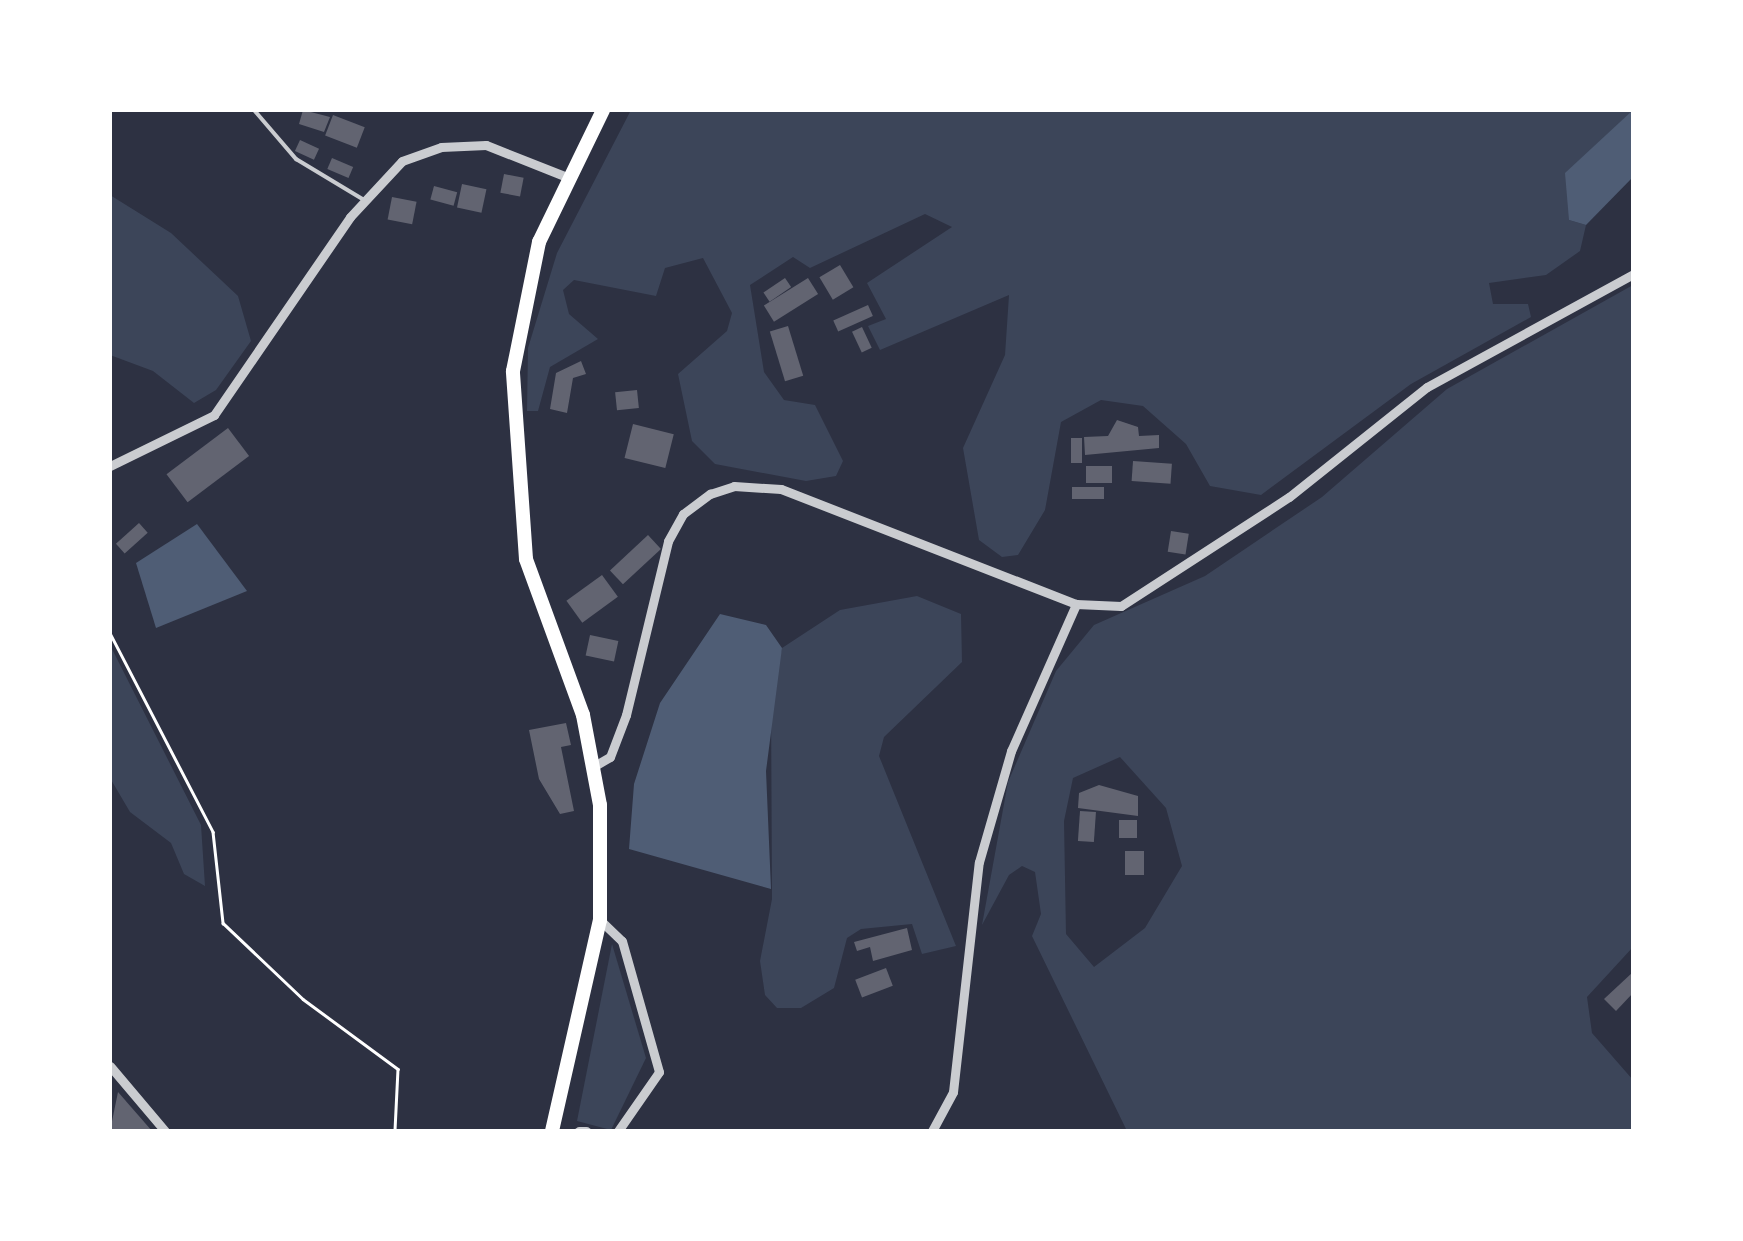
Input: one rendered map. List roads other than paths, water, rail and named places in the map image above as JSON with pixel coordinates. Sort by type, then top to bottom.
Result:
[{"type":"highway","points":[[552,1131],[600,920],[596,765],[533,586],[514,481],[516,335],[566,177],[603,110]]},
{"type":"street","points":[[110,466],[214,415],[364,200],[402,161],[441,146],[505,148],[566,177]]},
{"type":"street","points":[[596,765],[610,757],[626,714],[674,528],[690,507],[734,486],[810,498],[1076,604],[1108,609],[1139,600],[1427,387],[1633,274]]},
{"type":"street","points":[[932,1131],[953,1092],[979,862],[1011,752],[1076,604]]},
{"type":"street","points":[[600,920],[622,941],[659,1072],[618,1131]]},
{"type":"street","points":[[110,1066],[165,1131]]},
{"type":"lane","points":[[254,110],[296,159],[364,200]]}]
